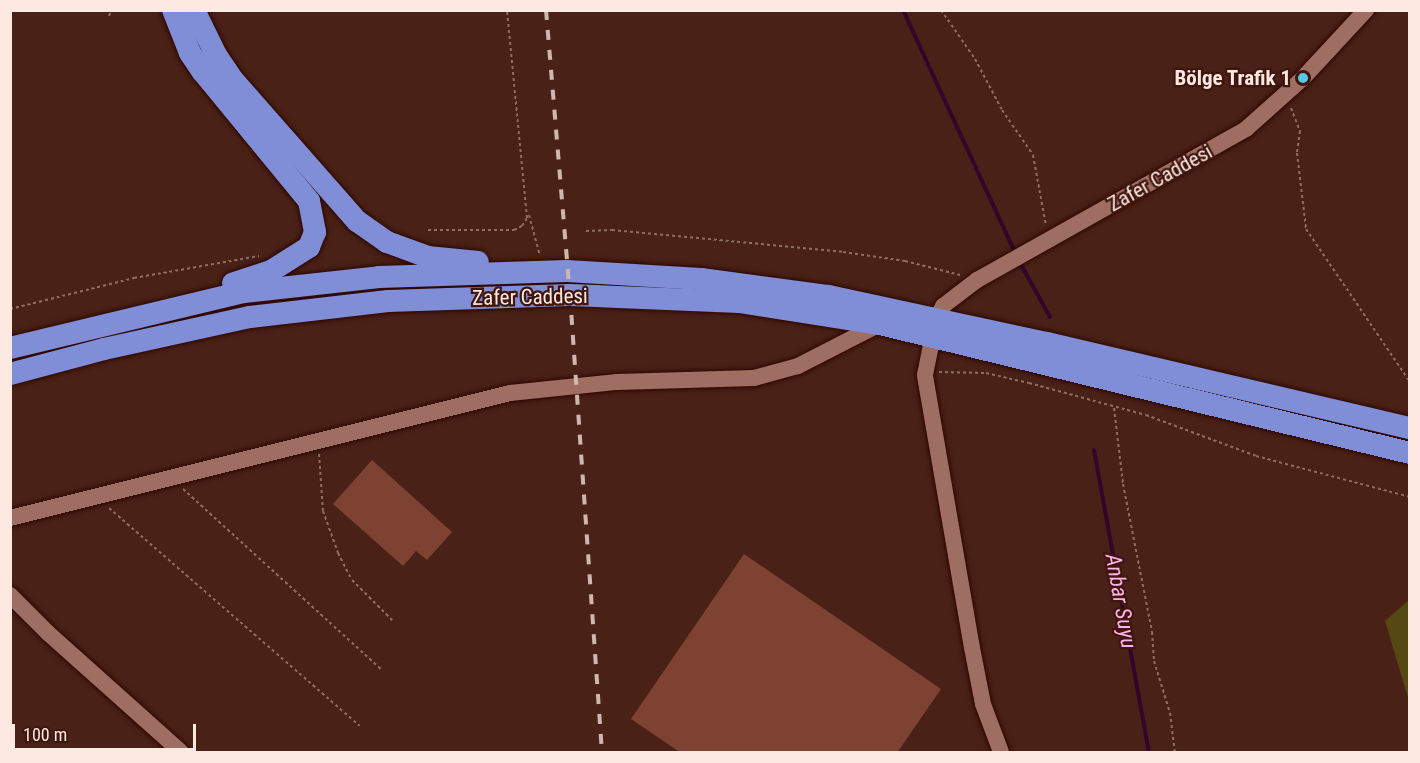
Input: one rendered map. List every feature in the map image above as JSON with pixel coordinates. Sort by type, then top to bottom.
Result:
[{"type":"highway","points":[[121,320],[271,271],[309,247],[315,232],[309,201],[202,72],[190,53],[173,10]]},
{"type":"highway","points":[[194,10],[211,48],[233,80],[357,221],[387,242],[428,257],[484,263],[496,273]]},
{"type":"highway","name":"Zafer Caddesi","points":[[10,348],[244,292],[379,277],[544,272],[702,279],[830,296],[1050,366],[1187,397],[1410,453]]},
{"type":"highway","name":"Zafer Caddesi","points":[[10,374],[104,349],[250,317],[388,301],[512,296],[628,296],[739,302],[880,324],[1047,343],[1410,428]]},
{"type":"street","name":"Zafer Caddesi","points":[[933,329],[943,306],[977,280],[1246,129],[1283,97],[1366,10]]},
{"type":"street","points":[[10,518],[172,480],[510,393],[617,382],[754,378],[798,366],[880,324]]},
{"type":"street","points":[[933,329],[925,375],[983,704],[1001,753]]},
{"type":"street","points":[[10,595],[48,633],[181,753]]},
{"type":"path","points":[[109,16],[111,10]]},
{"type":"path","points":[[507,10],[522,179],[544,272]]},
{"type":"path","points":[[941,10],[975,59],[1006,116],[1033,155],[1048,240]]},
{"type":"path","points":[[1283,97],[1294,112],[1300,131],[1297,153],[1306,229],[1410,382]]},
{"type":"path","points":[[428,230],[514,230],[525,223],[528,212]]},
{"type":"path","points":[[586,231],[612,230],[860,254],[941,269],[977,280]]},
{"type":"path","points":[[10,309],[202,264],[254,255],[288,261]]},
{"type":"path","points":[[925,375],[964,372],[1008,377],[1146,415],[1256,456],[1410,497]]},
{"type":"path","points":[[1114,408],[1123,484],[1152,632],[1154,661],[1170,713],[1175,753]]},
{"type":"path","points":[[318,442],[323,511],[338,553],[352,580],[392,620]]},
{"type":"path","points":[[172,480],[383,671]]},
{"type":"path","points":[[97,498],[360,726]]},
{"type":"shaded area","points":[[1409,600],[1409,701],[1385,621]]},
{"type":"building","points":[[372,460],[452,532],[427,560],[416,551],[403,566],[333,504]]},
{"type":"building","points":[[744,554],[941,689],[897,753],[681,753],[631,719]]},
{"type":"waterway","points":[[903,10],[1015,252]]},
{"type":"waterway","points":[[1019,261],[1050,317]]},
{"type":"waterway","name":"Anbar Suyu","points":[[1094,450],[1149,752]]},
{"type":"railway","points":[[546,10],[570,295],[602,752]]},
{"type":"place","name":"Bölge Trafik 1","points":[[1303,78]]}]
